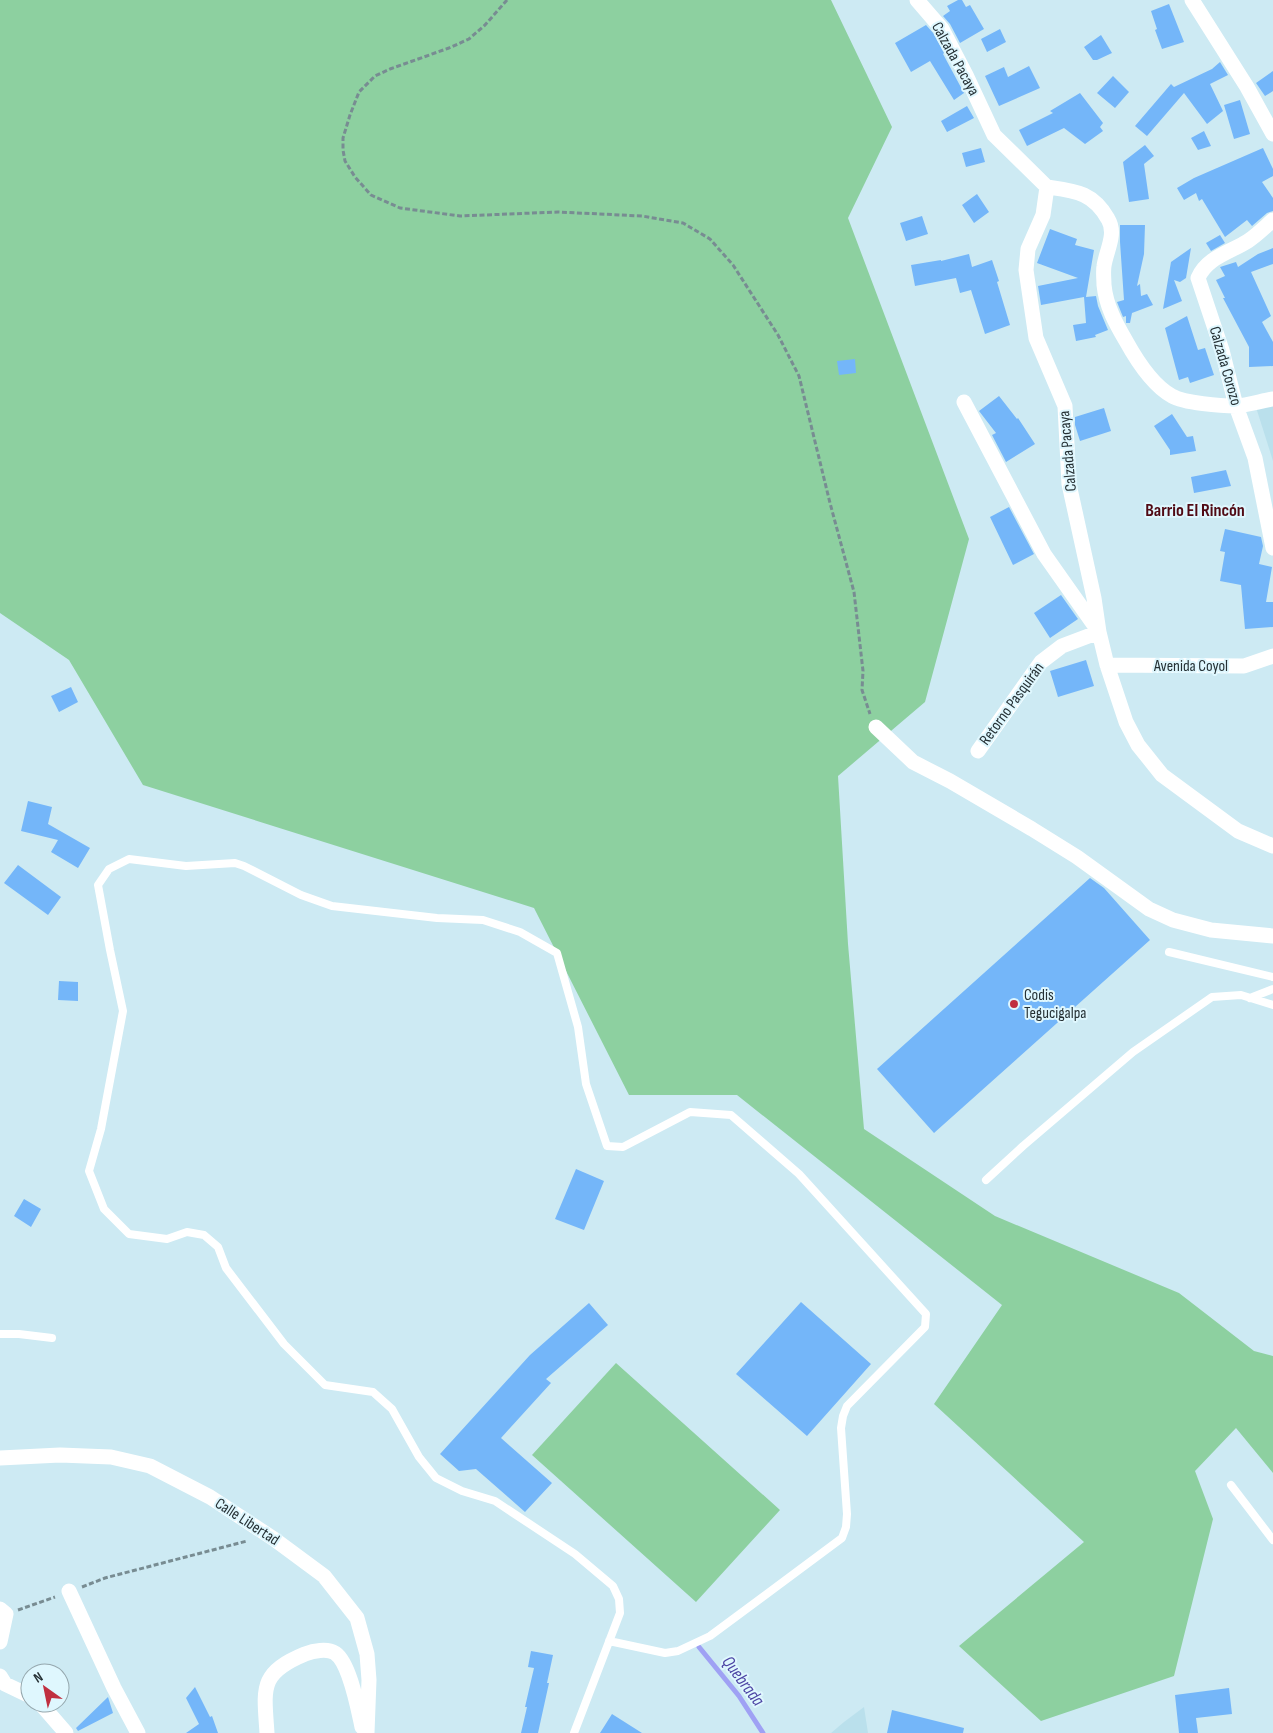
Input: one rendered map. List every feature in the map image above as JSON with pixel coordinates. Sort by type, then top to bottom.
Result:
[{"type":"street","name":"Calzada Pacaya","points":[[917,0],[942,29],[994,135],[1047,187],[1043,215],[1028,249],[1026,270],[1036,338],[1065,406],[1069,484],[1094,598],[1099,632],[1126,722],[1138,745],[1162,775],[1238,831],[1273,846]]},
{"type":"street","points":[[1192,0],[1247,87],[1273,134]]},
{"type":"street","points":[[1047,187],[1078,191],[1088,196],[1097,204],[1108,219],[1112,228],[1111,238],[1103,268],[1104,288],[1111,316],[1130,350],[1154,382],[1173,397],[1194,402],[1236,406],[1273,399]]},
{"type":"street","name":"Calzada Corozo","points":[[1273,220],[1248,241],[1209,262],[1202,269],[1198,278],[1222,350],[1236,406],[1255,458],[1270,516],[1273,548]]},
{"type":"street","points":[[964,402],[1044,554],[1099,632]]},
{"type":"street","name":"Retorno Pasquirán","points":[[978,750],[1041,662],[1062,646],[1099,632]]},
{"type":"street","name":"Avenida Coyol","points":[[1108,665],[1244,666],[1273,656]]},
{"type":"street","points":[[876,727],[913,762],[950,781],[1077,857],[1149,909],[1173,920],[1211,930],[1273,936]]},
{"type":"street","name":"Calle Libertad","points":[[0,1458],[60,1455],[111,1457],[150,1466],[210,1497],[274,1539],[324,1576],[356,1618],[367,1654],[369,1680],[360,1691]]},
{"type":"street","points":[[69,1592],[114,1688],[138,1733]]},
{"type":"street","points":[[0,1642],[3,1612]]},
{"type":"street","name":"Calle Libertad","points":[[267,1733],[266,1698],[269,1677],[276,1668],[286,1662],[309,1652],[326,1650],[334,1652],[360,1691],[366,1733]]},
{"type":"street","points":[[0,1676],[5,1684],[20,1691]]},
{"type":"street","points":[[49,1713],[66,1733]]},
{"type":"lane","points":[[574,1733],[609,1641],[620,1613],[619,1599],[613,1586],[575,1554],[495,1501],[462,1491],[436,1478],[419,1457],[392,1409],[373,1392],[326,1385],[284,1344],[226,1268],[218,1247],[204,1235],[188,1232],[167,1239],[128,1234],[104,1209],[89,1171],[101,1128],[124,1011],[98,885],[109,870],[129,859],[186,866],[236,863],[301,895],[332,906],[437,918],[483,920],[520,932],[557,953],[578,1027],[586,1084],[607,1146],[623,1147],[690,1112],[731,1115],[799,1174],[926,1314],[925,1327],[847,1406],[843,1416],[841,1428],[848,1514],[842,1538],[710,1636],[678,1651],[665,1653],[609,1641]]},
{"type":"lane","points":[[1168,952],[1273,976]]},
{"type":"lane","points":[[1250,998],[1273,989]]},
{"type":"lane","points":[[986,1180],[1023,1146],[1141,1046],[1212,997],[1241,995],[1273,1005]]},
{"type":"lane","points":[[0,1334],[52,1338]]},
{"type":"lane","points":[[1232,1485],[1273,1540]]},
{"type":"path","points":[[507,0],[485,25],[469,39],[375,76],[359,92],[350,115],[343,138],[345,161],[354,177],[371,195],[400,208],[460,216],[558,212],[642,216],[683,223],[710,239],[734,265],[778,335],[799,376],[854,592],[863,671],[862,690],[866,707],[876,727]]},
{"type":"path","points":[[3,1612],[69,1592],[105,1578],[247,1541]]},
{"type":"shaded area","points":[[1273,397],[1273,461],[1254,401]]},
{"type":"shaded area","points":[[864,1707],[868,1733],[831,1733],[844,1722]]},
{"type":"green space","points":[[0,0],[831,0],[892,127],[848,218],[969,539],[925,702],[838,776],[848,944],[864,1129],[995,1216],[1179,1293],[1254,1351],[1273,1356],[1273,1473],[1236,1428],[1195,1471],[1213,1519],[1174,1676],[1041,1721],[959,1646],[1084,1542],[934,1404],[1002,1305],[737,1095],[629,1095],[534,908],[143,785],[69,660],[0,613]]},
{"type":"green space","points":[[616,1363],[780,1510],[696,1602],[532,1455]]},
{"type":"building","points":[[962,0],[966,7],[970,5],[984,29],[960,43],[950,24],[943,16],[950,11],[947,6]]},
{"type":"building","points":[[1169,4],[1184,42],[1162,49],[1151,11]]},
{"type":"building","points":[[926,25],[934,34],[964,93],[954,100],[930,61],[911,72],[895,43]]},
{"type":"building","points":[[1000,29],[1006,42],[987,52],[981,39]]},
{"type":"building","points":[[1101,35],[1112,53],[1093,60],[1084,47]]},
{"type":"building","points":[[1220,62],[1228,75],[1210,84],[1223,111],[1207,124],[1184,93],[1147,136],[1135,126],[1171,84],[1174,87],[1212,69]]},
{"type":"building","points":[[1029,66],[1040,88],[999,106],[985,76],[1004,67],[1008,77]]},
{"type":"building","points":[[1273,71],[1273,91],[1265,96],[1256,83]]},
{"type":"building","points":[[1113,76],[1129,92],[1115,108],[1097,93]]},
{"type":"building","points":[[1080,93],[1103,123],[1100,127],[1103,131],[1085,144],[1064,128],[1027,146],[1019,130],[1053,113],[1050,111]]},
{"type":"building","points":[[1240,100],[1250,134],[1234,139],[1224,105]]},
{"type":"building","points":[[967,106],[974,118],[947,132],[941,121]]},
{"type":"building","points":[[1204,131],[1211,146],[1198,150],[1191,138]]},
{"type":"building","points":[[1145,145],[1154,156],[1144,164],[1149,199],[1129,202],[1123,162]]},
{"type":"building","points":[[981,148],[985,162],[966,167],[962,153]]},
{"type":"building","points":[[1263,148],[1273,169],[1273,176],[1262,182],[1273,198],[1273,211],[1267,213],[1252,226],[1247,220],[1225,237],[1202,199],[1199,201],[1196,193],[1184,200],[1177,188],[1194,178]]},
{"type":"building","points":[[977,194],[989,212],[974,223],[962,205]]},
{"type":"building","points":[[922,216],[928,234],[906,241],[900,223]]},
{"type":"building","points":[[1120,225],[1145,225],[1144,254],[1137,286],[1140,284],[1141,296],[1147,294],[1153,305],[1132,313],[1130,323],[1126,323],[1126,316],[1123,317],[1117,302],[1124,300]]},
{"type":"building","points":[[1050,229],[1077,239],[1075,245],[1094,250],[1086,297],[1096,296],[1108,330],[1095,335],[1096,337],[1076,341],[1073,325],[1086,323],[1084,297],[1041,305],[1038,286],[1078,278],[1037,263]]},
{"type":"building","points":[[1220,235],[1225,243],[1211,251],[1206,243]]},
{"type":"building","points":[[1191,248],[1186,278],[1180,282],[1174,280],[1182,301],[1163,309],[1171,262]]},
{"type":"building","points":[[1273,248],[1273,264],[1251,272],[1271,316],[1262,322],[1273,342],[1273,366],[1249,367],[1249,347],[1223,298],[1225,298],[1216,280],[1225,276],[1220,267],[1236,262],[1238,267],[1258,254]]},
{"type":"building","points":[[969,254],[972,267],[992,260],[1010,325],[985,334],[971,290],[960,293],[956,278],[915,286],[911,265],[941,261]]},
{"type":"building","points":[[1187,316],[1198,350],[1205,348],[1214,375],[1190,383],[1188,377],[1179,380],[1165,328]]},
{"type":"building","points":[[855,359],[856,373],[839,375],[837,361]]},
{"type":"building","points":[[999,396],[1018,418],[1035,444],[1006,462],[992,435],[996,433],[979,411]]},
{"type":"building","points":[[1104,408],[1111,431],[1080,441],[1075,425],[1075,417]]},
{"type":"building","points":[[1172,414],[1187,437],[1193,436],[1196,451],[1170,455],[1170,450],[1154,426]]},
{"type":"building","points":[[1226,470],[1231,486],[1194,493],[1191,477]]},
{"type":"building","points":[[1009,507],[1034,554],[1013,565],[990,517]]},
{"type":"building","points":[[1225,529],[1261,537],[1263,546],[1259,564],[1272,567],[1266,602],[1273,602],[1273,627],[1245,629],[1241,585],[1220,581],[1225,552],[1220,551]]},
{"type":"building","points":[[1061,595],[1078,619],[1050,638],[1034,613]]},
{"type":"building","points":[[1086,660],[1094,686],[1058,697],[1050,671]]},
{"type":"building","points":[[71,687],[78,702],[59,712],[51,696]]},
{"type":"building","points":[[28,801],[52,807],[48,824],[90,848],[78,868],[51,852],[58,840],[21,831]]},
{"type":"building","points":[[18,865],[61,897],[48,915],[4,883]]},
{"type":"building","name":"Codis Tegucigalpa","points":[[1090,878],[1104,888],[1150,940],[934,1133],[877,1069]]},
{"type":"building","points":[[59,981],[78,982],[78,1001],[58,1000]]},
{"type":"building","points":[[576,1169],[604,1181],[584,1230],[555,1219]]},
{"type":"building","points":[[24,1199],[41,1209],[31,1227],[14,1216]]},
{"type":"building","points":[[801,1302],[871,1364],[807,1436],[736,1374]]},
{"type":"building","points":[[589,1303],[608,1325],[546,1379],[551,1383],[501,1438],[552,1483],[525,1512],[476,1469],[459,1471],[440,1454],[530,1355]]},
{"type":"building","points":[[531,1651],[553,1655],[538,1733],[521,1733],[534,1668],[528,1667]]},
{"type":"building","points":[[195,1687],[210,1717],[212,1716],[218,1733],[186,1733],[199,1724],[186,1698]]},
{"type":"building","points":[[1229,1688],[1232,1714],[1196,1718],[1198,1733],[1179,1733],[1175,1695]]},
{"type":"building","points":[[108,1697],[113,1713],[78,1731],[76,1728]]},
{"type":"building","points":[[892,1710],[964,1728],[963,1733],[887,1733]]},
{"type":"building","points":[[612,1714],[642,1733],[600,1733]]},
{"type":"waterway","name":"Quebrada","points":[[699,1647],[739,1696],[763,1733]]},
{"type":"place","name":"Codis Tegucigalpa","points":[[1014,1004]]},
{"type":"district","name":"Barrio El Rincón","points":[[1195,510]]}]
